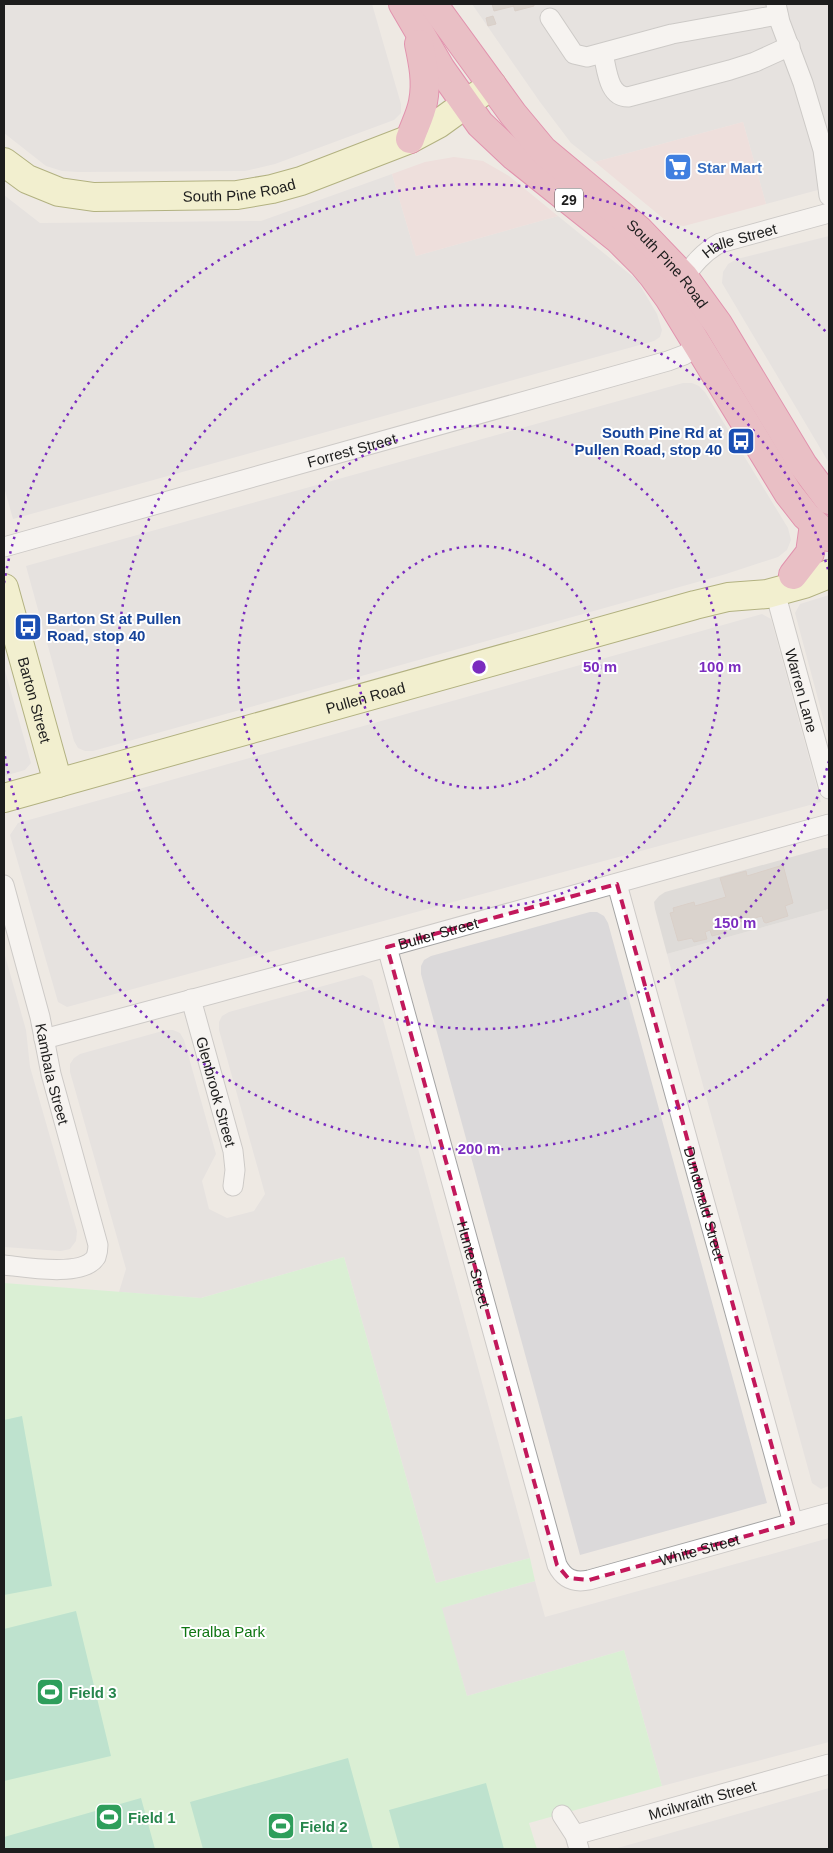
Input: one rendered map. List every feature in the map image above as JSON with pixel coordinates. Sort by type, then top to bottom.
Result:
[{"type":"highway","points":[[433,4],[492,85]]},
{"type":"highway","points":[[410,15],[441,69],[465,105]]},
{"type":"highway","points":[[410,15],[425,74],[423,104],[410,139]]},
{"type":"highway","name":"South Pine Road","points":[[492,85],[543,150],[639,230],[677,288],[698,346],[788,493],[822,531]]},
{"type":"highway","name":"South Pine Road","points":[[465,105],[480,124],[514,156],[632,252],[643,264],[677,288],[718,324],[798,458],[829,500]]},
{"type":"highway","points":[[784,583],[810,553],[822,531]]},
{"type":"street","points":[[550,18],[574,54],[587,57],[672,34],[777,10],[803,83],[823,150],[829,196]]},
{"type":"street","points":[[603,54],[615,93],[622,97],[628,97],[730,70],[755,62],[790,46]]},
{"type":"street","name":"South Pine Road","points":[[4,162],[27,179],[59,192],[94,197],[237,195],[272,189],[301,181],[410,139],[430,129],[492,85]]},
{"type":"street","name":"Halle Street","points":[[677,288],[698,258],[711,247],[829,213]]},
{"type":"street","name":"Forrest Street","points":[[4,547],[668,361],[684,355],[698,346]]},
{"type":"street","name":"Pullen Road","points":[[784,583],[829,559]]},
{"type":"street","name":"Pullen Road","points":[[4,798],[728,597],[764,583],[810,582],[829,574]]},
{"type":"street","name":"Warren Lane","points":[[784,583],[829,789]]},
{"type":"street","name":"Barton Street","points":[[4,588],[58,783]]},
{"type":"street","name":"Buller Street","points":[[44,1039],[387,947],[829,824]]},
{"type":"street","name":"Dundonald Street","points":[[617,884],[793,1523]]},
{"type":"street","name":"Kambala Street","points":[[4,885],[33,990],[51,1074],[97,1239],[97,1252],[92,1260],[84,1266],[70,1269],[4,1265]]},
{"type":"street","name":"Hunter Street","points":[[387,947],[556,1565],[563,1575],[568,1578]]},
{"type":"street","name":"Glenbrook Street","points":[[191,999],[233,1151],[236,1170],[233,1186]]},
{"type":"street","name":"White Street","points":[[568,1578],[574,1581],[589,1580],[829,1513]]},
{"type":"street","name":"Mcilwraith Street","points":[[562,1815],[577,1842],[829,1764]]},
{"type":"highlighted area","points":[[617,884],[793,1523],[589,1580],[568,1578],[557,1565],[387,947]]},
{"type":"shaded area","points":[[4,4],[372,4],[401,104],[401,113],[394,120],[275,164],[245,171],[62,171],[46,166],[4,133]]},
{"type":"shaded area","points":[[472,4],[829,4],[829,187],[766,204],[743,122],[595,162],[571,143]]},
{"type":"shaded area","points":[[743,122],[766,204],[684,226],[670,224],[595,162]]},
{"type":"shaded area","points":[[454,157],[483,161],[509,176],[558,216],[416,256],[392,174],[425,162]]},
{"type":"shaded area","points":[[392,174],[416,256],[558,216],[637,280],[657,314],[662,330],[660,337],[654,341],[13,519],[4,487],[4,195],[40,223],[261,221]]},
{"type":"shaded area","points":[[829,236],[829,463],[722,283],[723,272],[728,264],[737,259]]},
{"type":"shaded area","points":[[683,383],[692,383],[699,386],[705,392],[788,528],[791,540],[787,550],[778,557],[726,574],[93,751],[85,751],[78,748],[74,741],[26,566]]},
{"type":"shaded area","points":[[829,595],[829,740],[795,613],[800,604]]},
{"type":"shaded area","points":[[762,614],[771,619],[821,802],[67,1007],[58,1002],[10,835],[18,823]]},
{"type":"shaded area","points":[[4,667],[31,763],[25,770],[4,776]]},
{"type":"shaded area","points":[[829,848],[829,909],[667,954],[654,902],[659,896],[665,892]]},
{"type":"shaded area","points":[[829,909],[829,1486],[821,1489],[812,1483],[667,954]]},
{"type":"shaded area","points":[[590,912],[597,912],[604,916],[608,923],[767,1503],[580,1555],[421,974],[421,966],[424,960],[431,956]]},
{"type":"shaded area","points":[[4,952],[26,1030],[30,1067],[77,1231],[76,1241],[70,1249],[61,1251],[4,1247]]},
{"type":"shaded area","points":[[363,975],[372,980],[530,1558],[436,1583],[344,1257],[201,1298],[119,1292],[126,1269],[70,1072],[70,1064],[80,1054],[166,1030],[180,1033],[184,1040],[216,1154],[202,1181],[209,1209],[227,1218],[254,1211],[265,1194],[219,1030],[219,1022],[222,1016],[229,1012]]},
{"type":"shaded area","points":[[829,1538],[829,1742],[662,1786],[624,1650],[467,1696],[441,1608],[535,1581],[545,1617]]},
{"type":"shaded area","points":[[829,1788],[829,1849],[614,1849]]},
{"type":"green space","name":"Teralba Park","points":[[344,1257],[436,1583],[530,1558],[535,1581],[442,1608],[467,1696],[624,1650],[662,1786],[529,1823],[537,1849],[4,1849],[4,1283],[201,1298]]},
{"type":"green space","points":[[22,1416],[52,1586],[4,1595],[4,1420]]},
{"type":"green space","name":"Field 3","points":[[76,1611],[111,1756],[4,1781],[4,1629]]},
{"type":"green space","name":"Field 2","points":[[348,1758],[373,1849],[203,1849],[190,1802]]},
{"type":"green space","points":[[486,1783],[504,1849],[400,1849],[389,1810]]},
{"type":"green space","name":"Field 1","points":[[141,1798],[155,1849],[4,1849],[4,1837]]},
{"type":"building","points":[[492,4],[513,4],[514,6],[494,11]]},
{"type":"building","points":[[513,4],[534,4],[534,6],[515,11]]},
{"type":"building","points":[[493,16],[496,24],[488,26],[486,18]]},
{"type":"building","points":[[783,865],[793,903],[785,906],[788,916],[766,923],[762,916],[725,926],[727,932],[712,936],[710,930],[705,932],[707,939],[694,942],[692,938],[678,941],[670,913],[674,912],[673,908],[694,902],[695,906],[726,897],[720,878],[746,871],[747,876]]},
{"type":"place","name":"Star Mart","points":[[678,167]]},
{"type":"place","name":"South Pine Rd at Pullen Road, stop 40","points":[[741,441]]},
{"type":"place","name":"Barton St at Pullen Road, stop 40","points":[[28,627]]},
{"type":"place","name":"Field 3","points":[[50,1692]]},
{"type":"place","name":"Field 1","points":[[109,1817]]},
{"type":"place","name":"Field 2","points":[[281,1826]]}]
